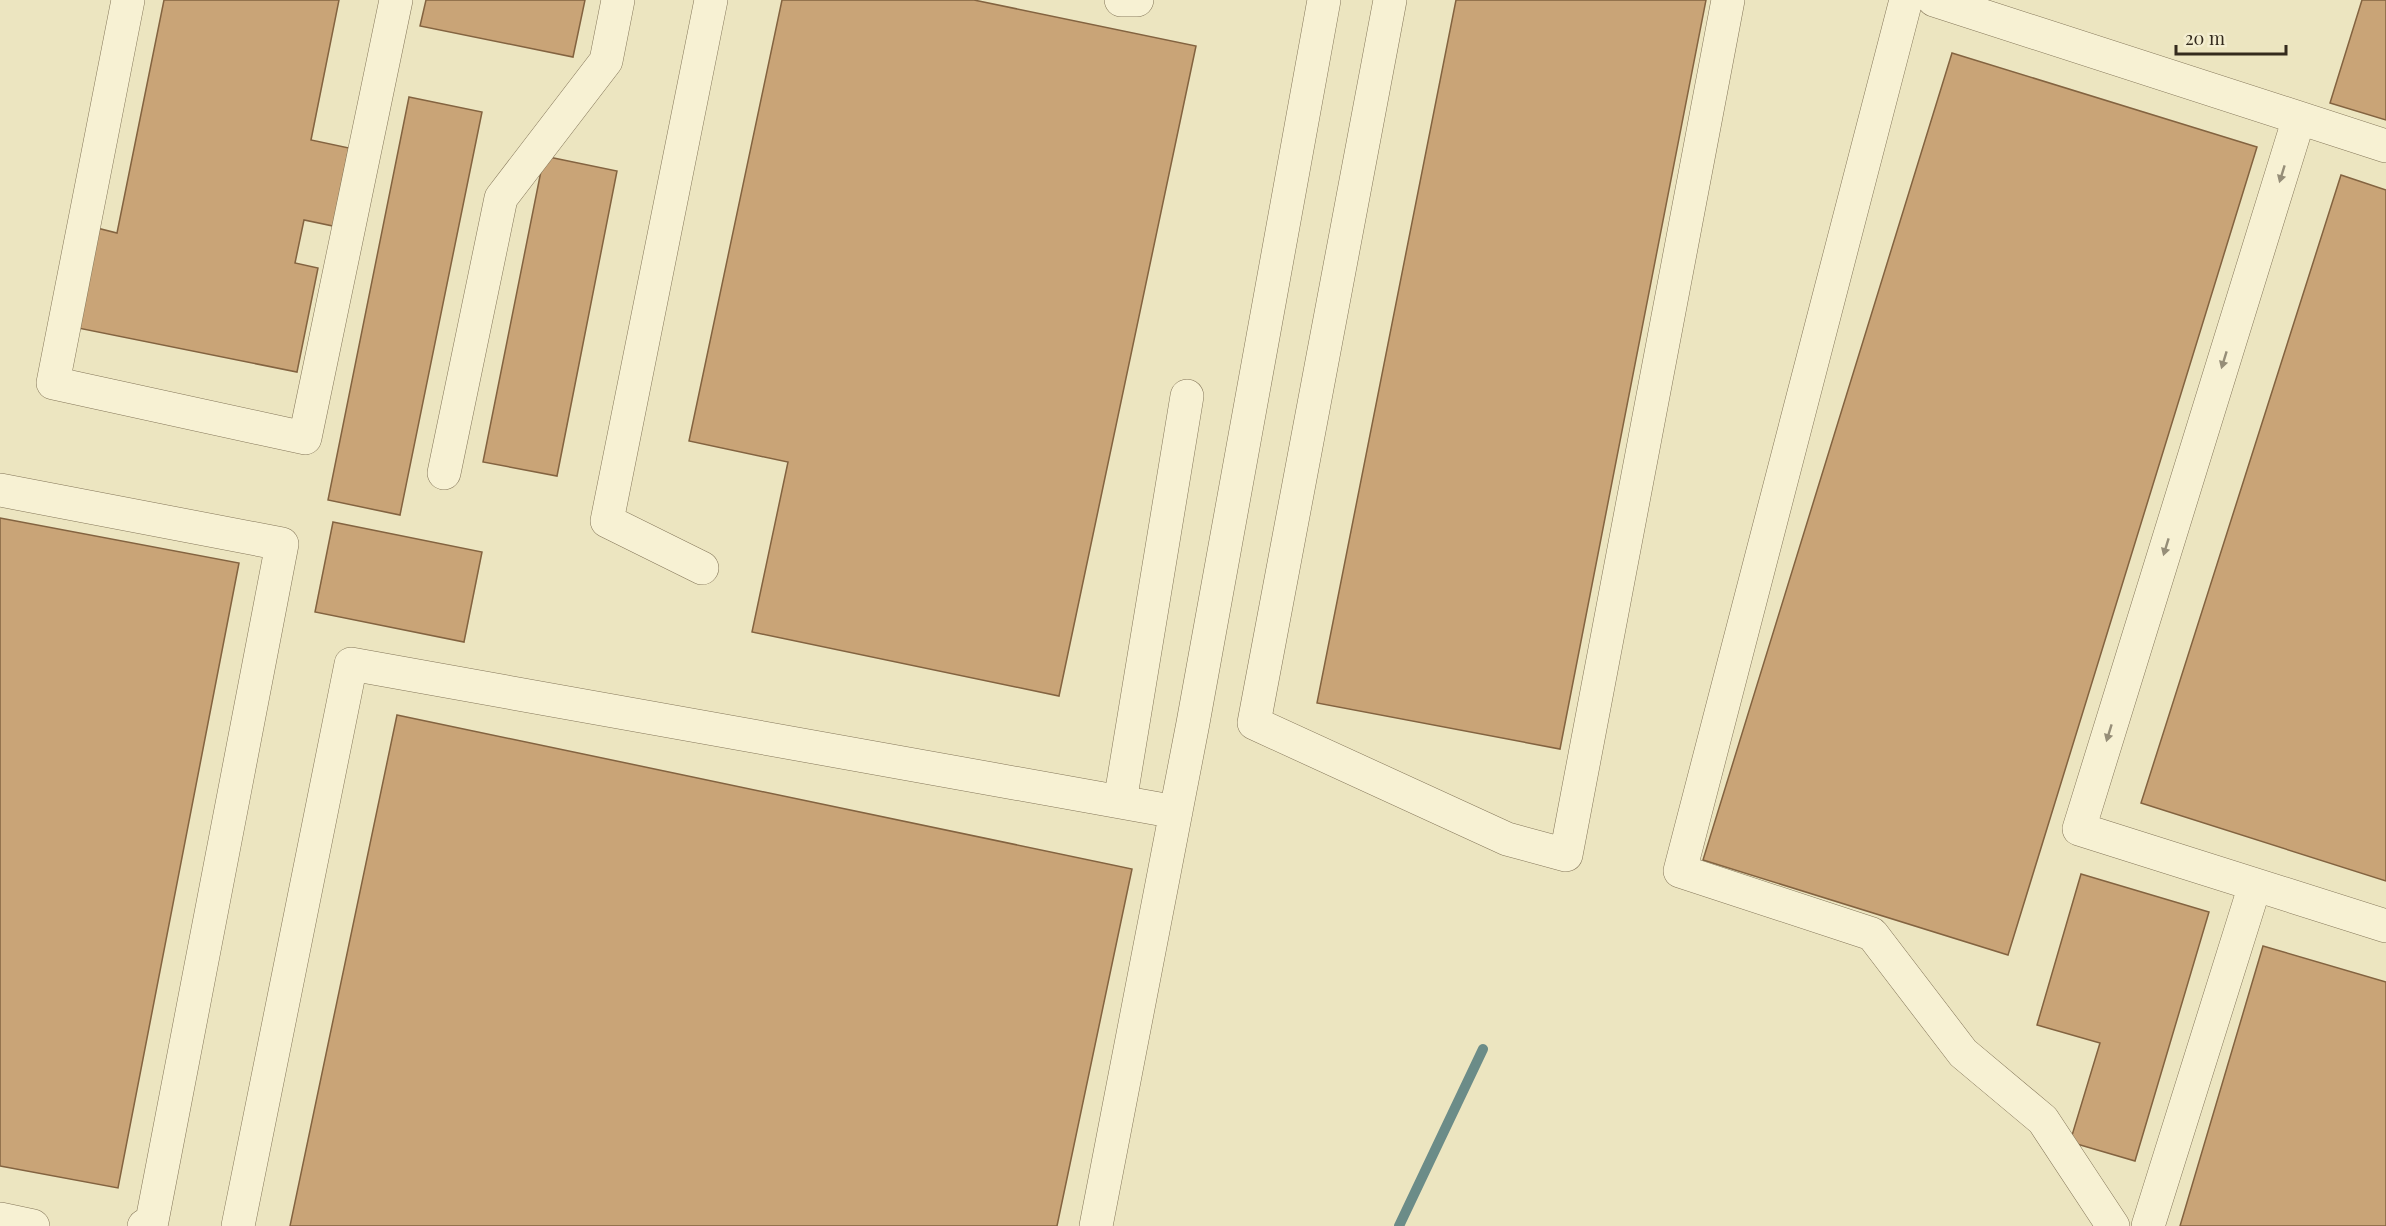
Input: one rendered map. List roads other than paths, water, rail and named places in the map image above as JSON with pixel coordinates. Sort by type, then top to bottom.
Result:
[{"type":"lane","points":[[128,0],[53,383],[305,438],[396,0]]},
{"type":"lane","points":[[444,473],[501,198],[606,61],[618,0]]},
{"type":"lane","points":[[702,568],[607,521],[711,0]]},
{"type":"lane","points":[[1121,0],[1137,0]]},
{"type":"lane","points":[[1096,1226],[1176,812],[1324,0]]},
{"type":"lane","points":[[1390,0],[1254,723],[1507,839],[1566,855],[1728,0]]},
{"type":"lane","points":[[1906,0],[1680,871],[1872,934],[1963,1053],[2043,1119],[2113,1226]]},
{"type":"lane","points":[[1934,0],[2386,146]]},
{"type":"lane","points":[[2299,118],[2079,829],[2386,926]]},
{"type":"lane","points":[[1120,802],[1187,396]]},
{"type":"lane","points":[[0,490],[282,544],[152,1221],[144,1226]]},
{"type":"lane","points":[[238,1226],[351,664],[1176,812]]},
{"type":"lane","points":[[2148,1226],[2255,885]]},
{"type":"lane","points":[[0,1219],[33,1226]]},
{"type":"waterway","points":[[1399,1226],[1483,1049]]}]
